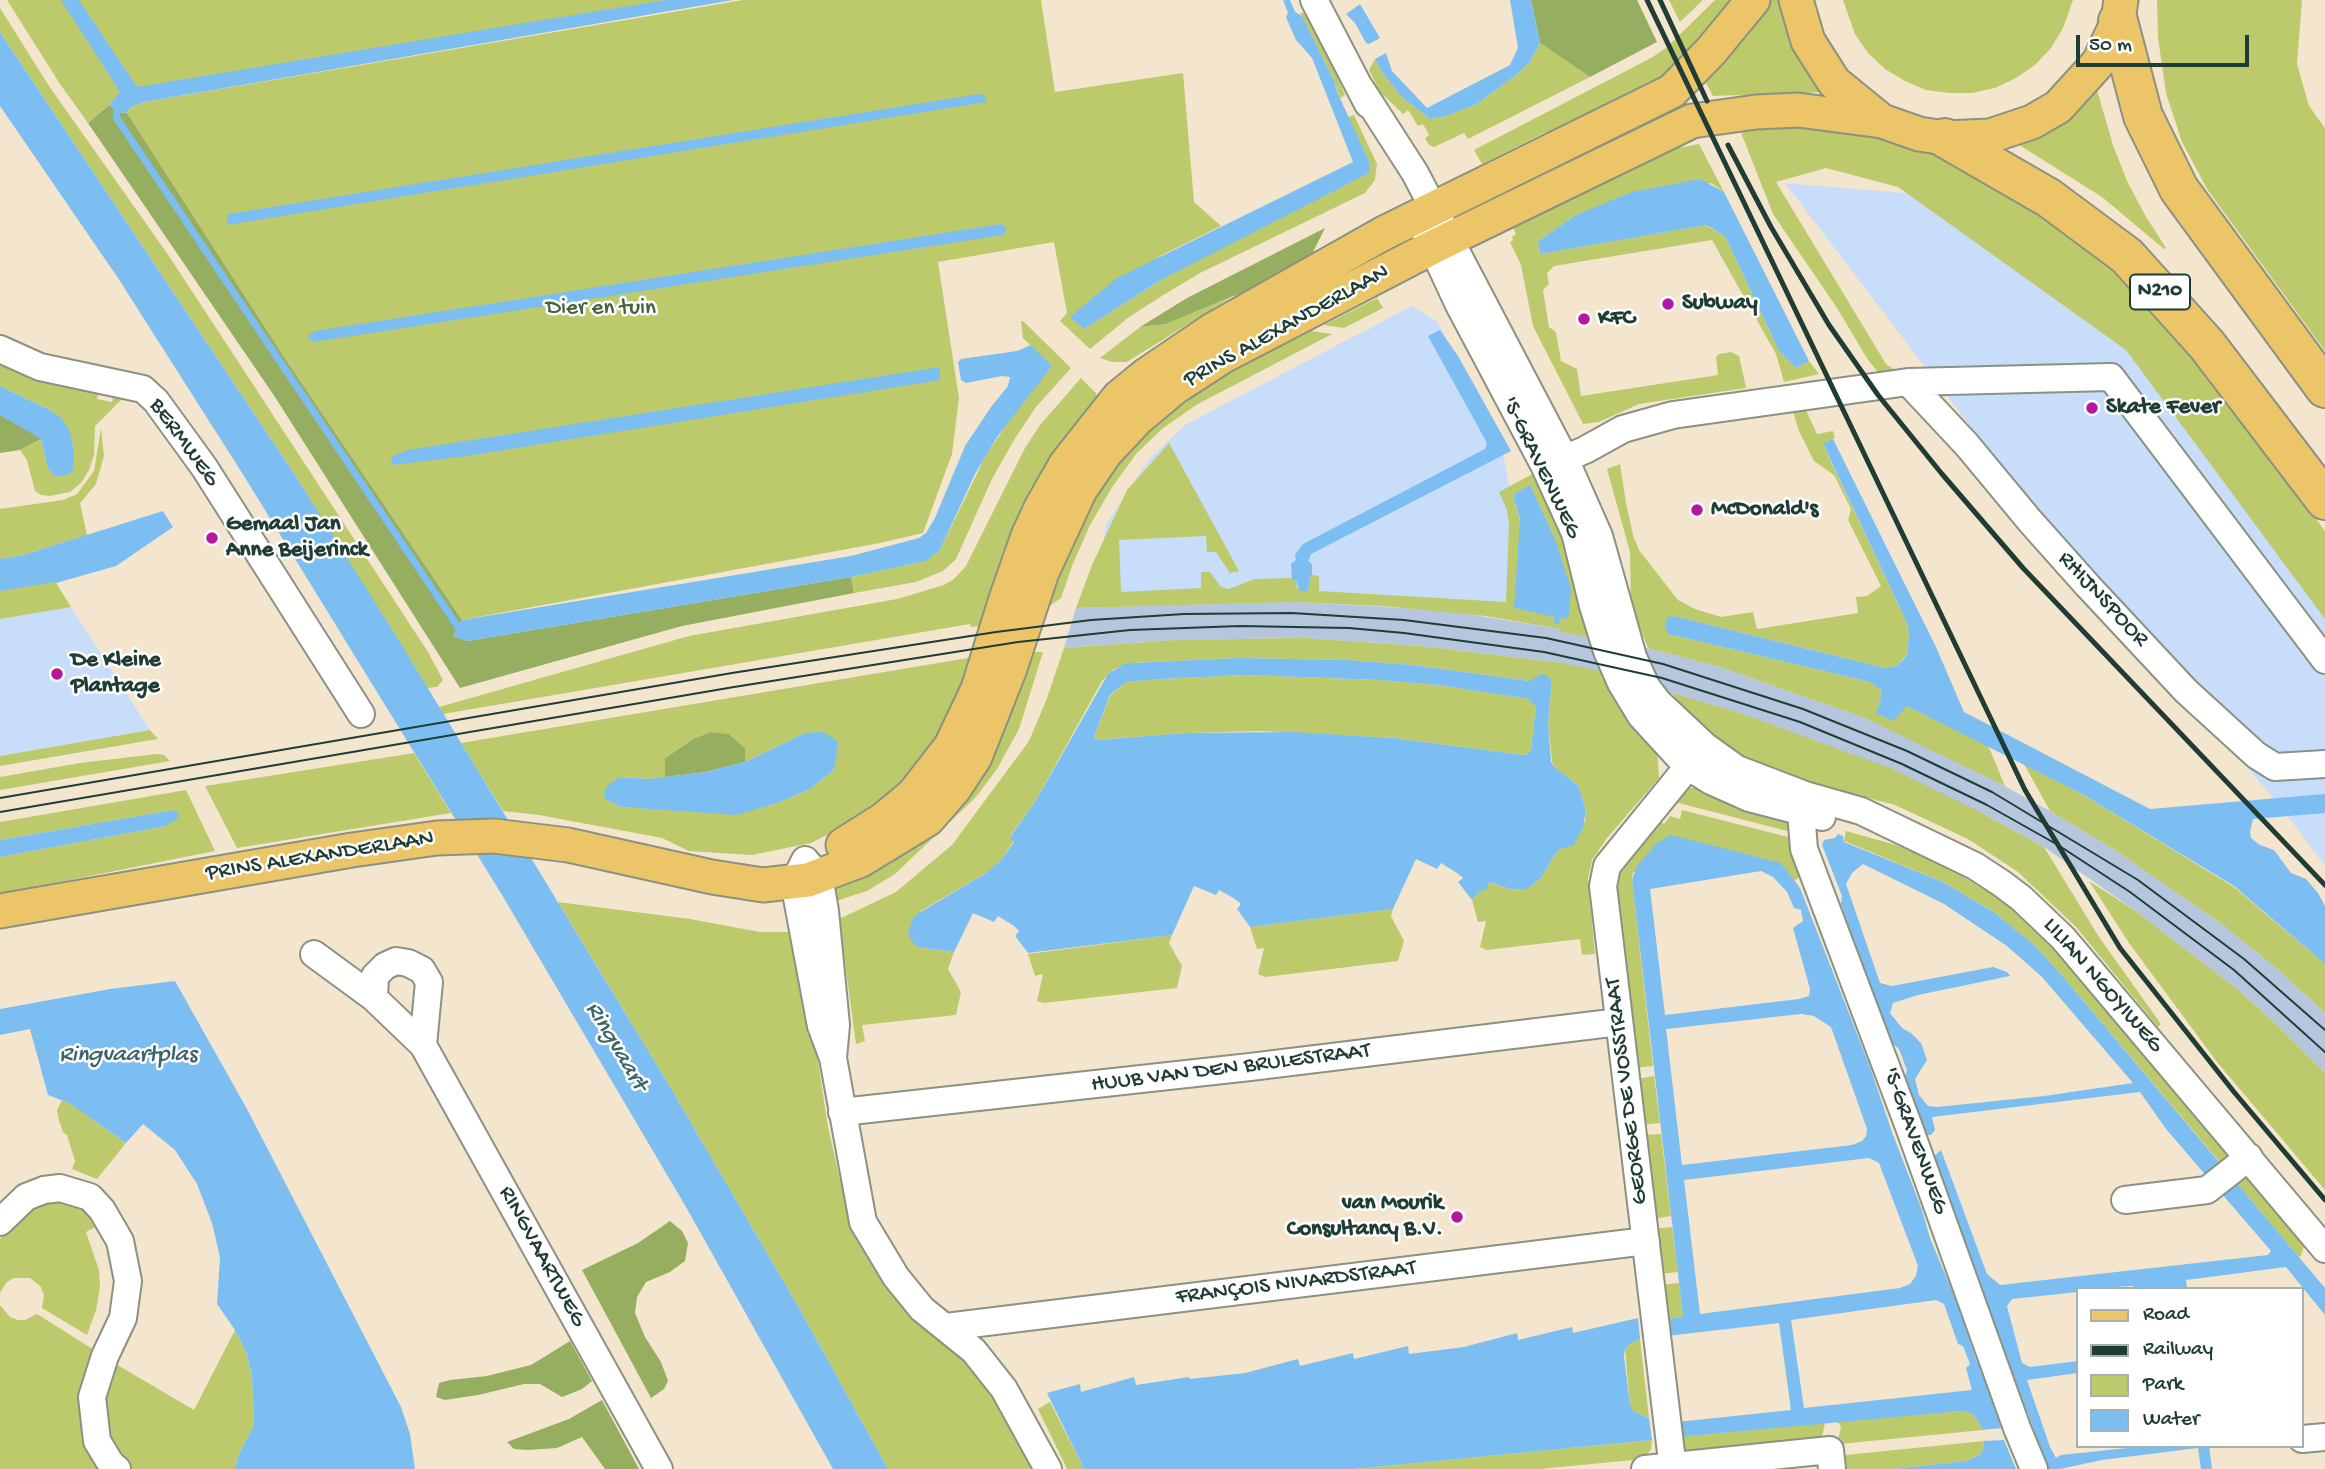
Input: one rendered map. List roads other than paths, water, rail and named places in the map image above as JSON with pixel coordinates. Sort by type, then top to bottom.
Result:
[{"type":"highway","name":"N210","points":[[2120,10],[2143,116],[2179,188],[2325,388]]},
{"type":"highway","name":"N210","points":[[1945,138],[2049,198],[2127,256],[2207,345],[2325,500]]},
{"type":"main road","name":"PRINS ALEXANDERLAAN","points":[[806,873],[884,819],[913,795],[951,746],[978,690],[1006,599],[1041,508],[1066,464],[1119,397],[1146,375],[1214,329],[1426,212],[1672,90],[1711,51],[1753,0]]},
{"type":"main road","name":"N210","points":[[1796,0],[1808,41],[1834,82],[1882,121],[1919,134],[1945,138],[1990,136],[2032,122],[2058,107],[2099,62],[2120,10]]},
{"type":"main road","name":"PRINS ALEXANDERLAAN","points":[[0,911],[437,838],[494,836],[568,845],[712,877],[763,885],[861,860],[928,819],[954,789],[975,757],[1009,671],[1042,572],[1080,490],[1106,452],[1138,418],[1174,388],[1225,355],[1442,243],[1692,121],[1756,112],[1798,110],[1882,121]]},
{"type":"street","name":"'S-GRAVENWEG","points":[[1314,0],[1361,89],[1415,173],[1426,212],[1442,243],[1464,316],[1599,536],[1639,672],[1658,702],[1705,746],[1737,769],[1803,804]]},
{"type":"street","name":"BERMWEG","points":[[0,349],[40,367],[143,389],[156,401],[204,467],[361,714]]},
{"type":"street","points":[[1555,463],[1623,429],[1673,415],[1908,382],[2110,377],[2325,660]]},
{"type":"street","name":"RHIJNSPOOR","points":[[1908,382],[1967,445],[2088,586],[2186,691],[2256,755],[2275,767],[2325,764]]},
{"type":"street","name":"'S-GRAVENWEG","points":[[1555,463],[1593,606],[1617,675],[1641,716],[1687,766],[1710,781],[1749,798],[1803,804]]},
{"type":"street","name":"GEORGE DE VOSSTRAAT","points":[[1673,1468],[1603,886],[1607,866],[1705,746]]},
{"type":"street","name":"'S-GRAVENWEG","points":[[1803,804],[1804,849],[2034,1469]]},
{"type":"street","name":"LILIAN NGOYIWEG","points":[[1803,804],[1848,824],[1893,826],[1975,866],[2001,883],[2042,917],[2077,953],[2242,1162],[2325,1249]]},
{"type":"street","points":[[806,873],[821,1026],[833,1058],[863,1222],[896,1277],[922,1309],[974,1352],[1004,1390],[1048,1469]]},
{"type":"street","name":"RINGVAARTWEG","points":[[314,954],[374,998],[423,1045],[659,1469]]},
{"type":"street","points":[[374,998],[375,976],[385,965],[396,961],[422,970],[429,982],[423,1045]]},
{"type":"street","name":"HUUB VAN DEN BRULESTRAAT","points":[[842,1112],[1276,1064],[1619,1022]]},
{"type":"street","points":[[2125,1200],[2207,1190],[2242,1162]]},
{"type":"street","points":[[0,1222],[26,1197],[44,1190],[60,1188],[90,1197],[102,1210],[120,1241],[128,1281],[123,1318],[105,1356],[92,1397],[97,1441],[117,1469]]},
{"type":"street","name":"FRANÇOIS NIVARDSTRAAT","points":[[946,1327],[1646,1241]]},
{"type":"street","points":[[2304,1439],[2325,1437]]},
{"type":"street","points":[[1645,1469],[1831,1460]]},
{"type":"water","points":[[61,0],[79,0],[137,87],[665,0],[733,0],[144,102],[131,107],[127,113],[117,112],[109,105],[120,92]]},
{"type":"water","points":[[1283,0],[1290,0],[1295,12],[1302,16],[1369,161],[1369,173],[1161,280],[1084,329],[1070,317],[1117,278],[1353,162],[1312,58],[1296,40],[1286,17],[1288,13]]},
{"type":"water","points":[[1510,0],[1531,0],[1540,43],[1530,62],[1477,104],[1444,117],[1430,119],[1403,98],[1375,59],[1386,53],[1392,71],[1427,108],[1510,65],[1518,48]]},
{"type":"water","points":[[1360,4],[1380,38],[1369,44],[1346,14]]},
{"type":"water","name":"Ringvaart","points":[[0,32],[295,475],[398,639],[669,1085],[799,1308],[888,1469],[833,1469],[686,1207],[502,895],[244,476],[118,278],[0,106]]},
{"type":"water","points":[[979,94],[986,96],[986,102],[227,225],[228,214]]},
{"type":"water","points":[[1700,179],[1724,192],[1809,361],[1796,368],[1779,351],[1725,236],[1706,225],[1540,254],[1538,241],[1576,215],[1632,192]]},
{"type":"water","points":[[1002,224],[1007,229],[1003,235],[314,342],[307,337],[315,331]]},
{"type":"water","points":[[1440,330],[1458,356],[1511,451],[1311,554],[1308,561],[1312,564],[1309,587],[1307,591],[1300,591],[1296,581],[1292,579],[1291,564],[1296,560],[1295,555],[1303,544],[1485,449],[1487,443],[1428,336]]},
{"type":"water","points":[[1031,345],[1052,366],[998,436],[975,474],[940,550],[926,561],[851,577],[468,641],[453,636],[462,620],[851,556],[919,538],[926,533],[935,518],[965,446],[1008,386],[1010,377],[966,383],[961,380],[958,362],[961,359],[1017,351]]},
{"type":"water","points":[[940,367],[940,380],[467,456],[392,465],[391,457],[408,450]]},
{"type":"water","points":[[0,386],[52,411],[63,420],[71,434],[74,454],[73,470],[69,474],[57,477],[53,474],[48,468],[41,439],[0,415]]},
{"type":"water","points":[[1833,439],[1936,647],[1964,712],[2150,809],[2325,794],[2325,813],[2253,819],[2250,832],[2251,838],[2274,850],[2291,873],[2306,879],[2318,893],[2325,906],[2325,964],[2234,886],[2082,794],[1907,706],[1893,721],[1876,713],[1881,690],[1870,682],[1668,634],[1665,626],[1667,618],[1674,616],[1885,668],[1896,666],[1903,660],[1907,655],[1907,623],[1823,444]]},
{"type":"water","points":[[1530,485],[1555,539],[1571,589],[1569,614],[1566,619],[1560,618],[1559,624],[1554,623],[1555,617],[1514,608],[1520,520],[1513,495]]},
{"type":"water","points":[[163,511],[173,527],[116,566],[56,583],[0,591],[0,559],[23,555]]},
{"type":"water","points":[[1238,658],[1347,660],[1413,665],[1530,681],[1541,674],[1546,675],[1552,680],[1548,723],[1551,761],[1554,767],[1579,786],[1586,811],[1583,828],[1574,845],[1558,850],[1541,878],[1526,890],[1510,889],[1489,882],[1487,889],[1480,891],[1472,900],[1458,882],[1463,878],[1457,873],[1441,863],[1437,869],[1416,859],[1393,909],[1250,927],[1237,909],[1241,904],[1235,899],[1219,890],[1216,895],[1194,886],[1172,935],[1028,953],[1015,936],[1019,931],[1014,926],[998,916],[994,922],[973,913],[954,952],[917,947],[908,933],[914,916],[986,873],[1001,860],[1014,842],[1010,837],[1035,802],[1108,674],[1124,664]],"holes":[[[1246,675],[1438,685],[1529,699],[1536,707],[1531,749],[1528,754],[1523,755],[1394,738],[1292,732],[1187,733],[1097,740],[1094,737],[1110,695],[1126,682]]]},
{"type":"water","points":[[823,732],[838,741],[833,771],[810,789],[778,803],[736,815],[621,807],[605,799],[604,791],[610,783],[621,777],[648,779],[706,772],[745,762],[805,733]]},
{"type":"water","points":[[173,810],[179,813],[177,819],[166,826],[0,857],[0,840]]},
{"type":"water","points":[[1838,834],[1843,836],[1844,842],[1945,883],[1995,913],[2034,945],[2325,1288],[2325,1315],[2286,1267],[2186,1280],[2187,1287],[2076,1287],[2076,1292],[2012,1299],[2007,1306],[2022,1363],[2030,1367],[2076,1361],[2076,1373],[2027,1380],[2056,1458],[2061,1455],[2128,1448],[2198,1448],[2049,1469],[1933,1157],[1941,1150],[1987,1274],[2000,1285],[2268,1255],[2271,1251],[2166,1129],[2140,1092],[1932,1117],[1935,1130],[1931,1135],[1924,1135],[1905,1077],[1907,1070],[1899,1049],[1892,1043],[1862,963],[1841,904],[1842,896],[1822,845],[1824,840],[1835,838]],"holes":[[[1863,864],[1944,904],[2007,946],[2042,977],[2133,1083],[2044,1096],[1928,1106],[1919,1095],[1915,1079],[1927,1060],[1921,1043],[1902,1028],[1890,1013],[1893,1003],[1918,995],[2010,976],[2007,972],[1993,967],[1892,986],[1880,983],[1846,884],[1852,873]]]},
{"type":"water","points":[[1671,835],[1781,863],[1800,888],[1870,1067],[1977,1362],[1981,1364],[2001,1428],[1983,1430],[1973,1414],[1961,1411],[1679,1437],[1677,1422],[1791,1410],[1779,1323],[1667,1336],[1665,1319],[1683,1317],[1632,880],[1637,866],[1657,843]],"holes":[[[1761,871],[1773,877],[1787,892],[1794,908],[1801,910],[1803,921],[1793,928],[1810,989],[1809,996],[1665,1015],[1650,889]],[[1801,1014],[1814,1016],[1831,1027],[1867,1129],[1866,1136],[1852,1145],[1682,1165],[1666,1029]],[[1869,1158],[1879,1163],[1918,1266],[1916,1276],[1910,1284],[1900,1288],[1700,1314],[1684,1180]],[[1936,1300],[1944,1304],[1958,1344],[1963,1346],[1970,1364],[1966,1368],[1972,1390],[1804,1408],[1791,1320]]]},
{"type":"water","name":"Ringvaartplas","points":[[175,981],[247,1109],[401,1407],[410,1434],[415,1469],[235,1469],[238,1456],[254,1425],[252,1376],[246,1352],[217,1304],[220,1257],[212,1223],[197,1184],[175,1150],[143,1124],[126,1143],[69,1103],[48,1095],[30,1029],[0,1035],[0,1009],[110,989]]},
{"type":"water","points":[[1638,1318],[1640,1339],[1625,1349],[1624,1356],[1630,1405],[1634,1412],[1649,1418],[1652,1440],[1355,1469],[1084,1469],[1047,1393],[1080,1384],[1081,1392],[1134,1377],[1136,1385],[1189,1377],[1245,1373],[1298,1359],[1300,1366],[1353,1353],[1354,1359],[1408,1346],[1409,1354],[1464,1347],[1517,1333],[1518,1340],[1572,1327],[1573,1333]]},
{"type":"water","points":[[2004,1440],[2016,1469],[1893,1469],[1966,1461],[1979,1455],[1984,1441]]},
{"type":"water","points":[[2198,1448],[2209,1448],[2212,1469],[2201,1469]]},
{"type":"waterway","points":[[117,112],[116,117],[458,627]]},
{"type":"tram line","points":[[0,798],[732,673],[996,632],[1091,620],[1184,614],[1292,613],[1404,620],[1546,638],[1663,664],[1803,709],[1907,751],[1992,792],[2138,880],[2244,959],[2325,1030]]},
{"type":"tram line","points":[[0,812],[734,687],[1018,642],[1130,630],[1240,626],[1349,628],[1404,633],[1544,652],[1662,678],[1800,722],[1902,764],[1987,805],[2058,845],[2130,892],[2234,970],[2325,1052]]},
{"type":"railway","points":[[1647,0],[2025,790],[2120,948],[2234,1092],[2325,1200]]},
{"type":"railway","points":[[1660,0],[1707,101]]},
{"type":"railway","points":[[1728,145],[1771,227],[1829,325],[1878,395],[2023,568],[2325,885]]},
{"type":"place","name":"Subway","points":[[1668,304]]},
{"type":"place","name":"KFC","points":[[1584,319]]},
{"type":"place","name":"Skate Fever","points":[[2092,408]]},
{"type":"place","name":"McDonald's","points":[[1697,510]]},
{"type":"place","name":"Gemaal Jan Anne Beijerinck","points":[[212,538]]},
{"type":"place","name":"De Kleine Plantage","points":[[57,674]]},
{"type":"place","name":"van Mourik Consultancy B.V.","points":[[1457,1217]]},
{"type":"park label","name":"Dier en tuin","points":[[601,309]]}]
